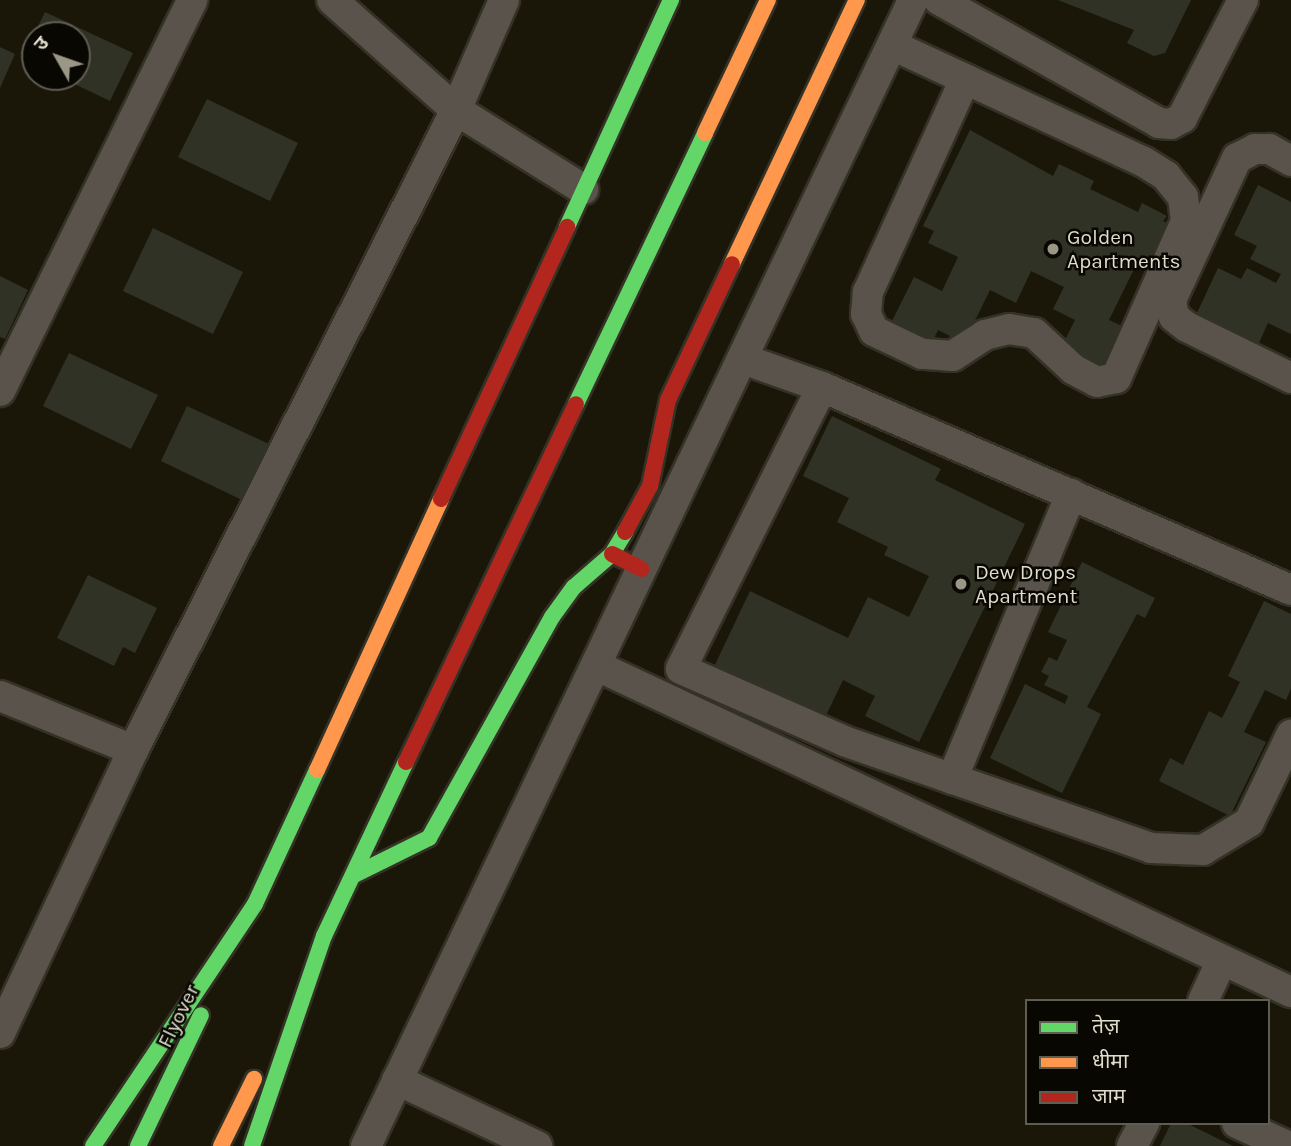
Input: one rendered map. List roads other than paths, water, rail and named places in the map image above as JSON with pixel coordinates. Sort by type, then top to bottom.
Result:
[{"type":"main road","points":[[93,1146],[255,904],[671,0]]},
{"type":"main road","points":[[221,1146],[354,875],[768,0]]},
{"type":"main road","points":[[354,875],[429,838],[552,617],[574,587],[612,554],[650,486],[668,400],[857,0]]},
{"type":"main road","points":[[612,554],[641,569]]},
{"type":"main road","name":"Flyover","points":[[138,1146],[255,904]]},
{"type":"main road","points":[[252,1146],[324,936]]},
{"type":"street","points":[[0,391],[192,0]]},
{"type":"street","points":[[332,0],[456,110],[583,189]]},
{"type":"street","points":[[3,1017],[133,750],[456,110],[505,0]]},
{"type":"street","points":[[366,1146],[914,0]]},
{"type":"street","points":[[939,0],[986,10],[1159,123],[1171,124],[1182,118],[1243,0]]},
{"type":"street","points":[[892,45],[1144,162],[1166,176],[1183,197],[1186,220],[1116,378],[1097,382],[1073,369],[1034,333],[1009,329],[985,335],[953,356],[922,354],[874,331],[866,314],[868,292],[965,79]]},
{"type":"street","points":[[1291,161],[1269,149],[1255,149],[1237,158],[1171,300],[1174,317],[1187,327],[1291,378]]},
{"type":"street","points":[[743,359],[822,387],[1291,590]]},
{"type":"street","points":[[822,387],[681,668],[845,741],[1151,848],[1203,850],[1249,822],[1291,735]]},
{"type":"street","points":[[952,779],[1071,494]]},
{"type":"street","points":[[597,666],[1291,992]]},
{"type":"street","points":[[0,696],[133,750]]},
{"type":"street","points":[[1204,999],[1222,960]]},
{"type":"street","points":[[397,1080],[537,1146]]},
{"type":"street","points":[[1132,1146],[1143,1125]]},
{"type":"street","points":[[1241,1125],[1287,1146]]},
{"type":"place","name":"Golden Apartments","points":[[1053,249]]},
{"type":"place","name":"Dew Drops Apartment","points":[[961,584]]}]
